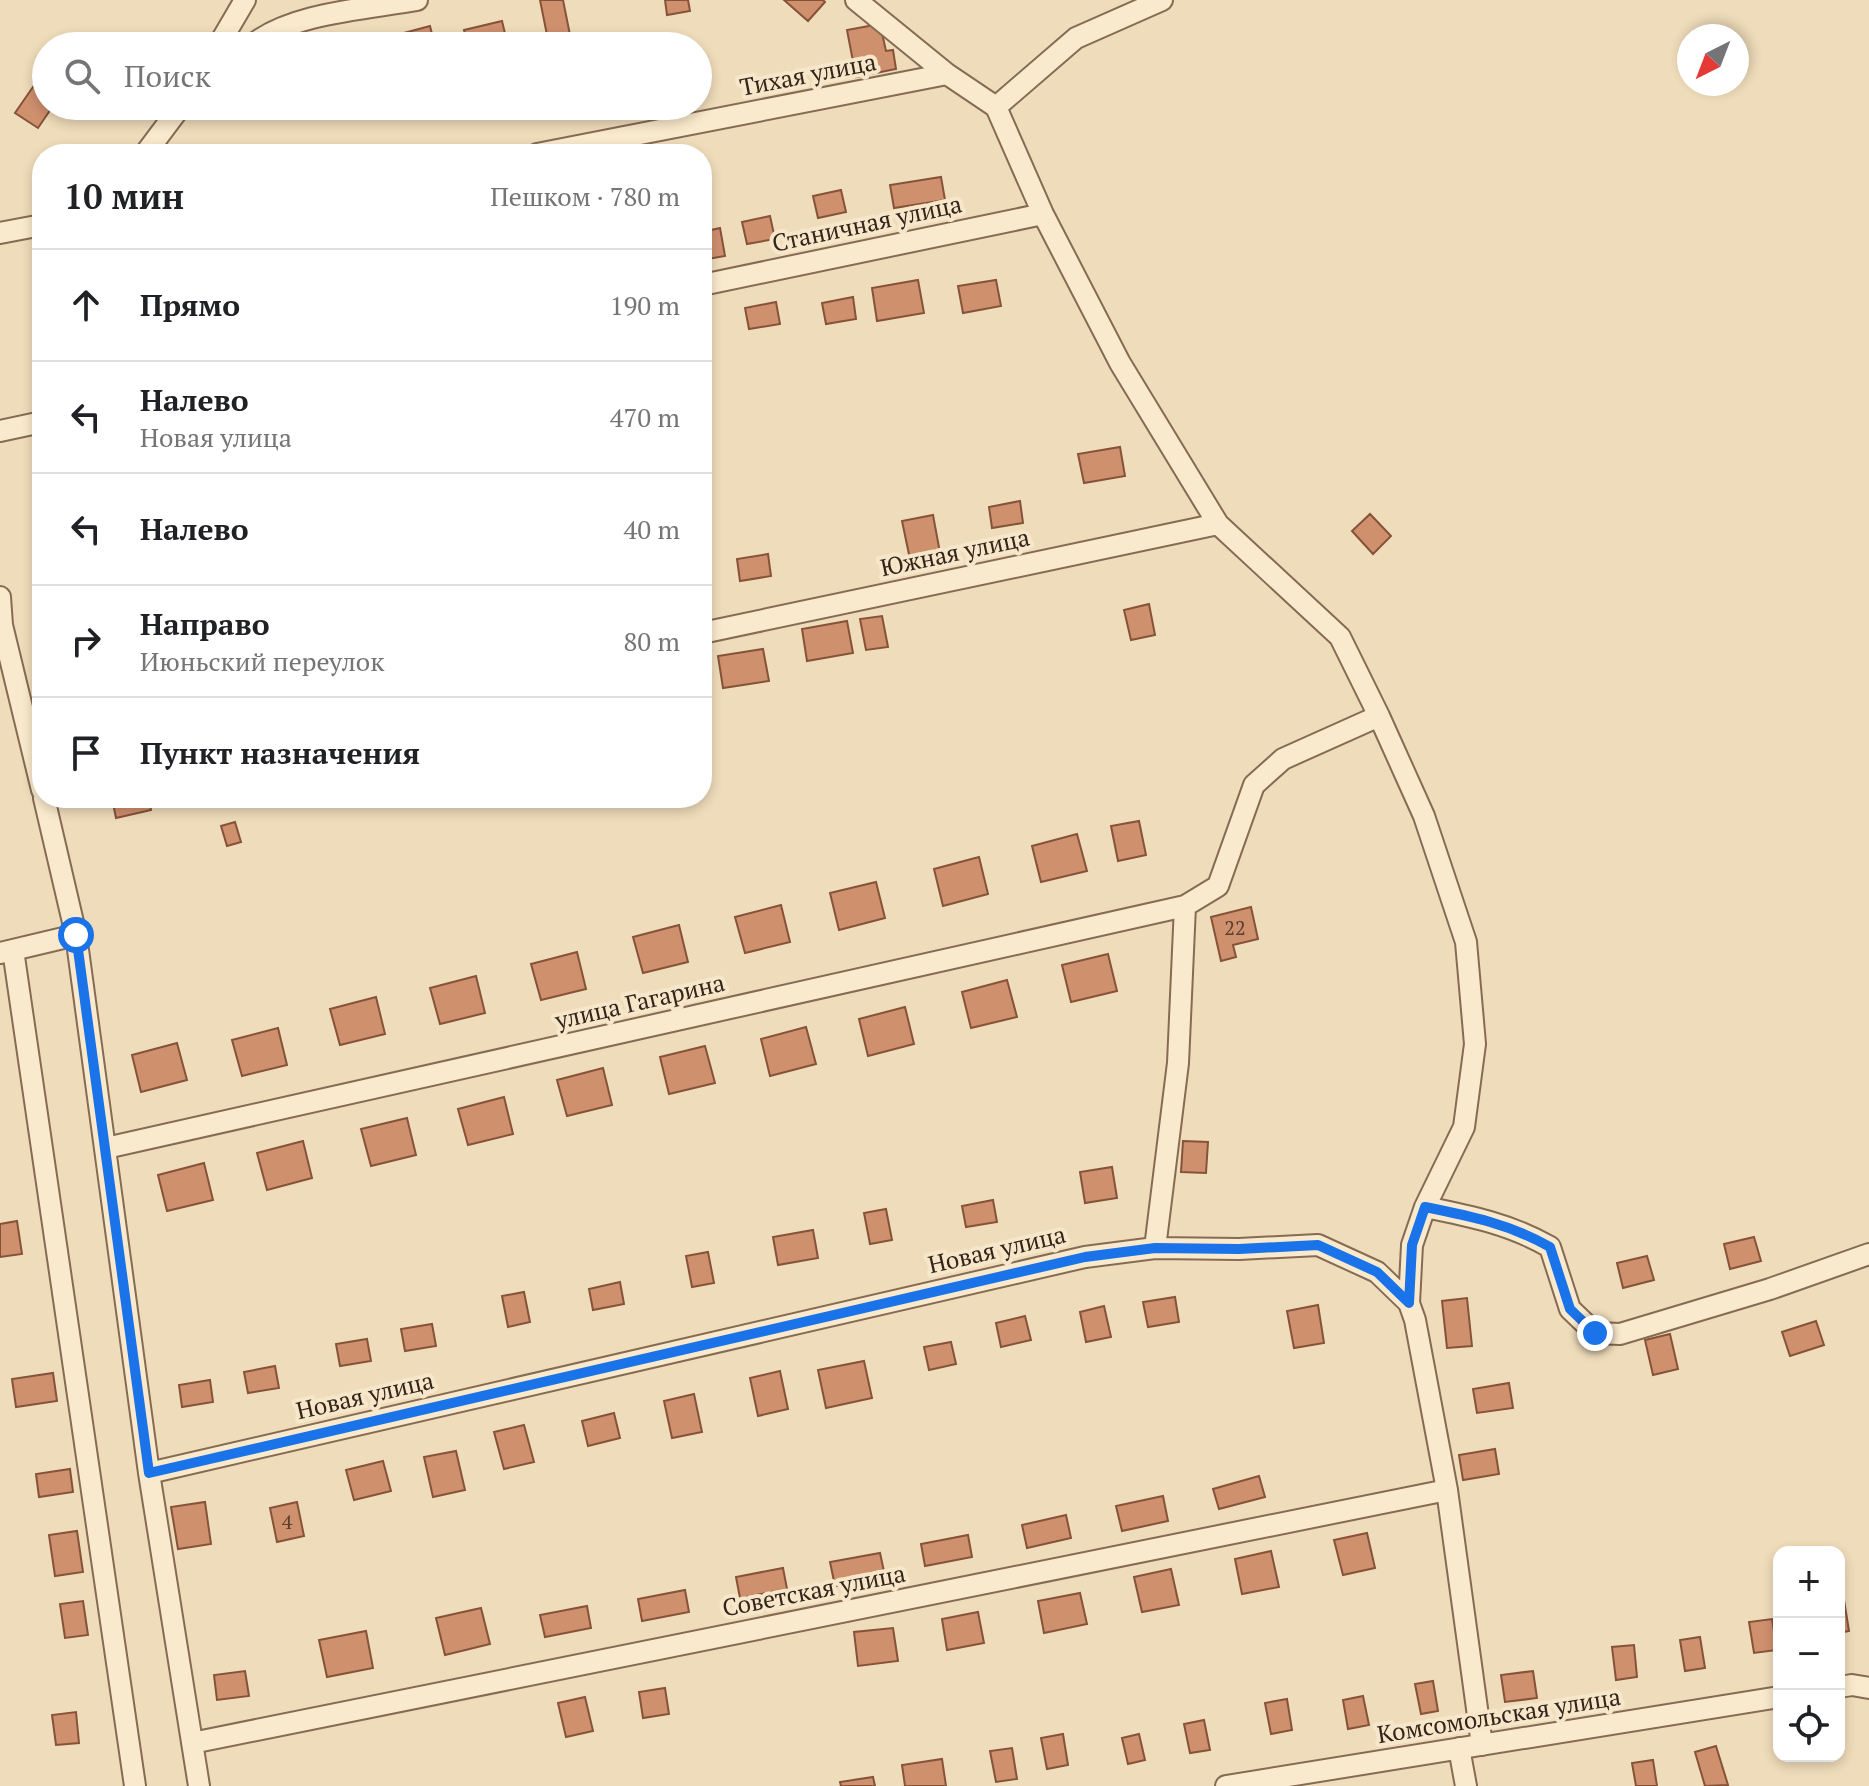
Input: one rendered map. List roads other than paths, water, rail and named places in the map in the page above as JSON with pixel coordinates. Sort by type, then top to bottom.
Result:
[{"type":"street","points":[[226,32],[245,0]]},
{"type":"street","points":[[268,32],[293,22],[417,0]]},
{"type":"street","points":[[856,0],[947,74],[996,107],[1043,214],[1120,363],[1218,524],[1340,637],[1424,816],[1466,942],[1475,1044],[1464,1127],[1425,1207],[1412,1245],[1409,1303],[1415,1320],[1447,1490],[1482,1745]]},
{"type":"street","points":[[996,107],[1076,38],[1162,0]]},
{"type":"street","name":"Тихая улица","points":[[712,120],[947,74]]},
{"type":"street","points":[[152,144],[170,120]]},
{"type":"street","name":"Тихая улица","points":[[588,144],[711,120]]},
{"type":"street","name":"Станичная улица","points":[[712,283],[1043,214]]},
{"type":"street","points":[[0,233],[32,227]]},
{"type":"street","points":[[0,431],[32,424]]},
{"type":"street","name":"Южная улица","points":[[712,631],[1218,524]]},
{"type":"street","points":[[0,597],[2,625],[32,739]]},
{"type":"street","name":"улица Гагарина","points":[[106,1148],[1185,906],[1218,886],[1254,785],[1283,759],[1379,716]]},
{"type":"street","points":[[46,808],[76,935],[149,1473],[199,1786]]},
{"type":"street","points":[[1155,1248],[1178,1063],[1185,906]]},
{"type":"street","points":[[76,935],[6,951],[135,1786]]},
{"type":"street","points":[[1425,1207],[1491,1220],[1550,1247],[1570,1309],[1595,1333],[1620,1334],[1770,1289],[1869,1254]]},
{"type":"street","name":"Новая улица","points":[[149,1473],[1085,1257],[1155,1248],[1239,1249],[1318,1245],[1377,1272],[1409,1303]]},
{"type":"street","name":"Советская улица","points":[[192,1743],[1447,1490]]},
{"type":"street","points":[[1845,1686],[1869,1688]]},
{"type":"street","name":"Комсомольская улица","points":[[1226,1786],[1773,1698]]},
{"type":"street","points":[[1459,1748],[1466,1786]]}]
